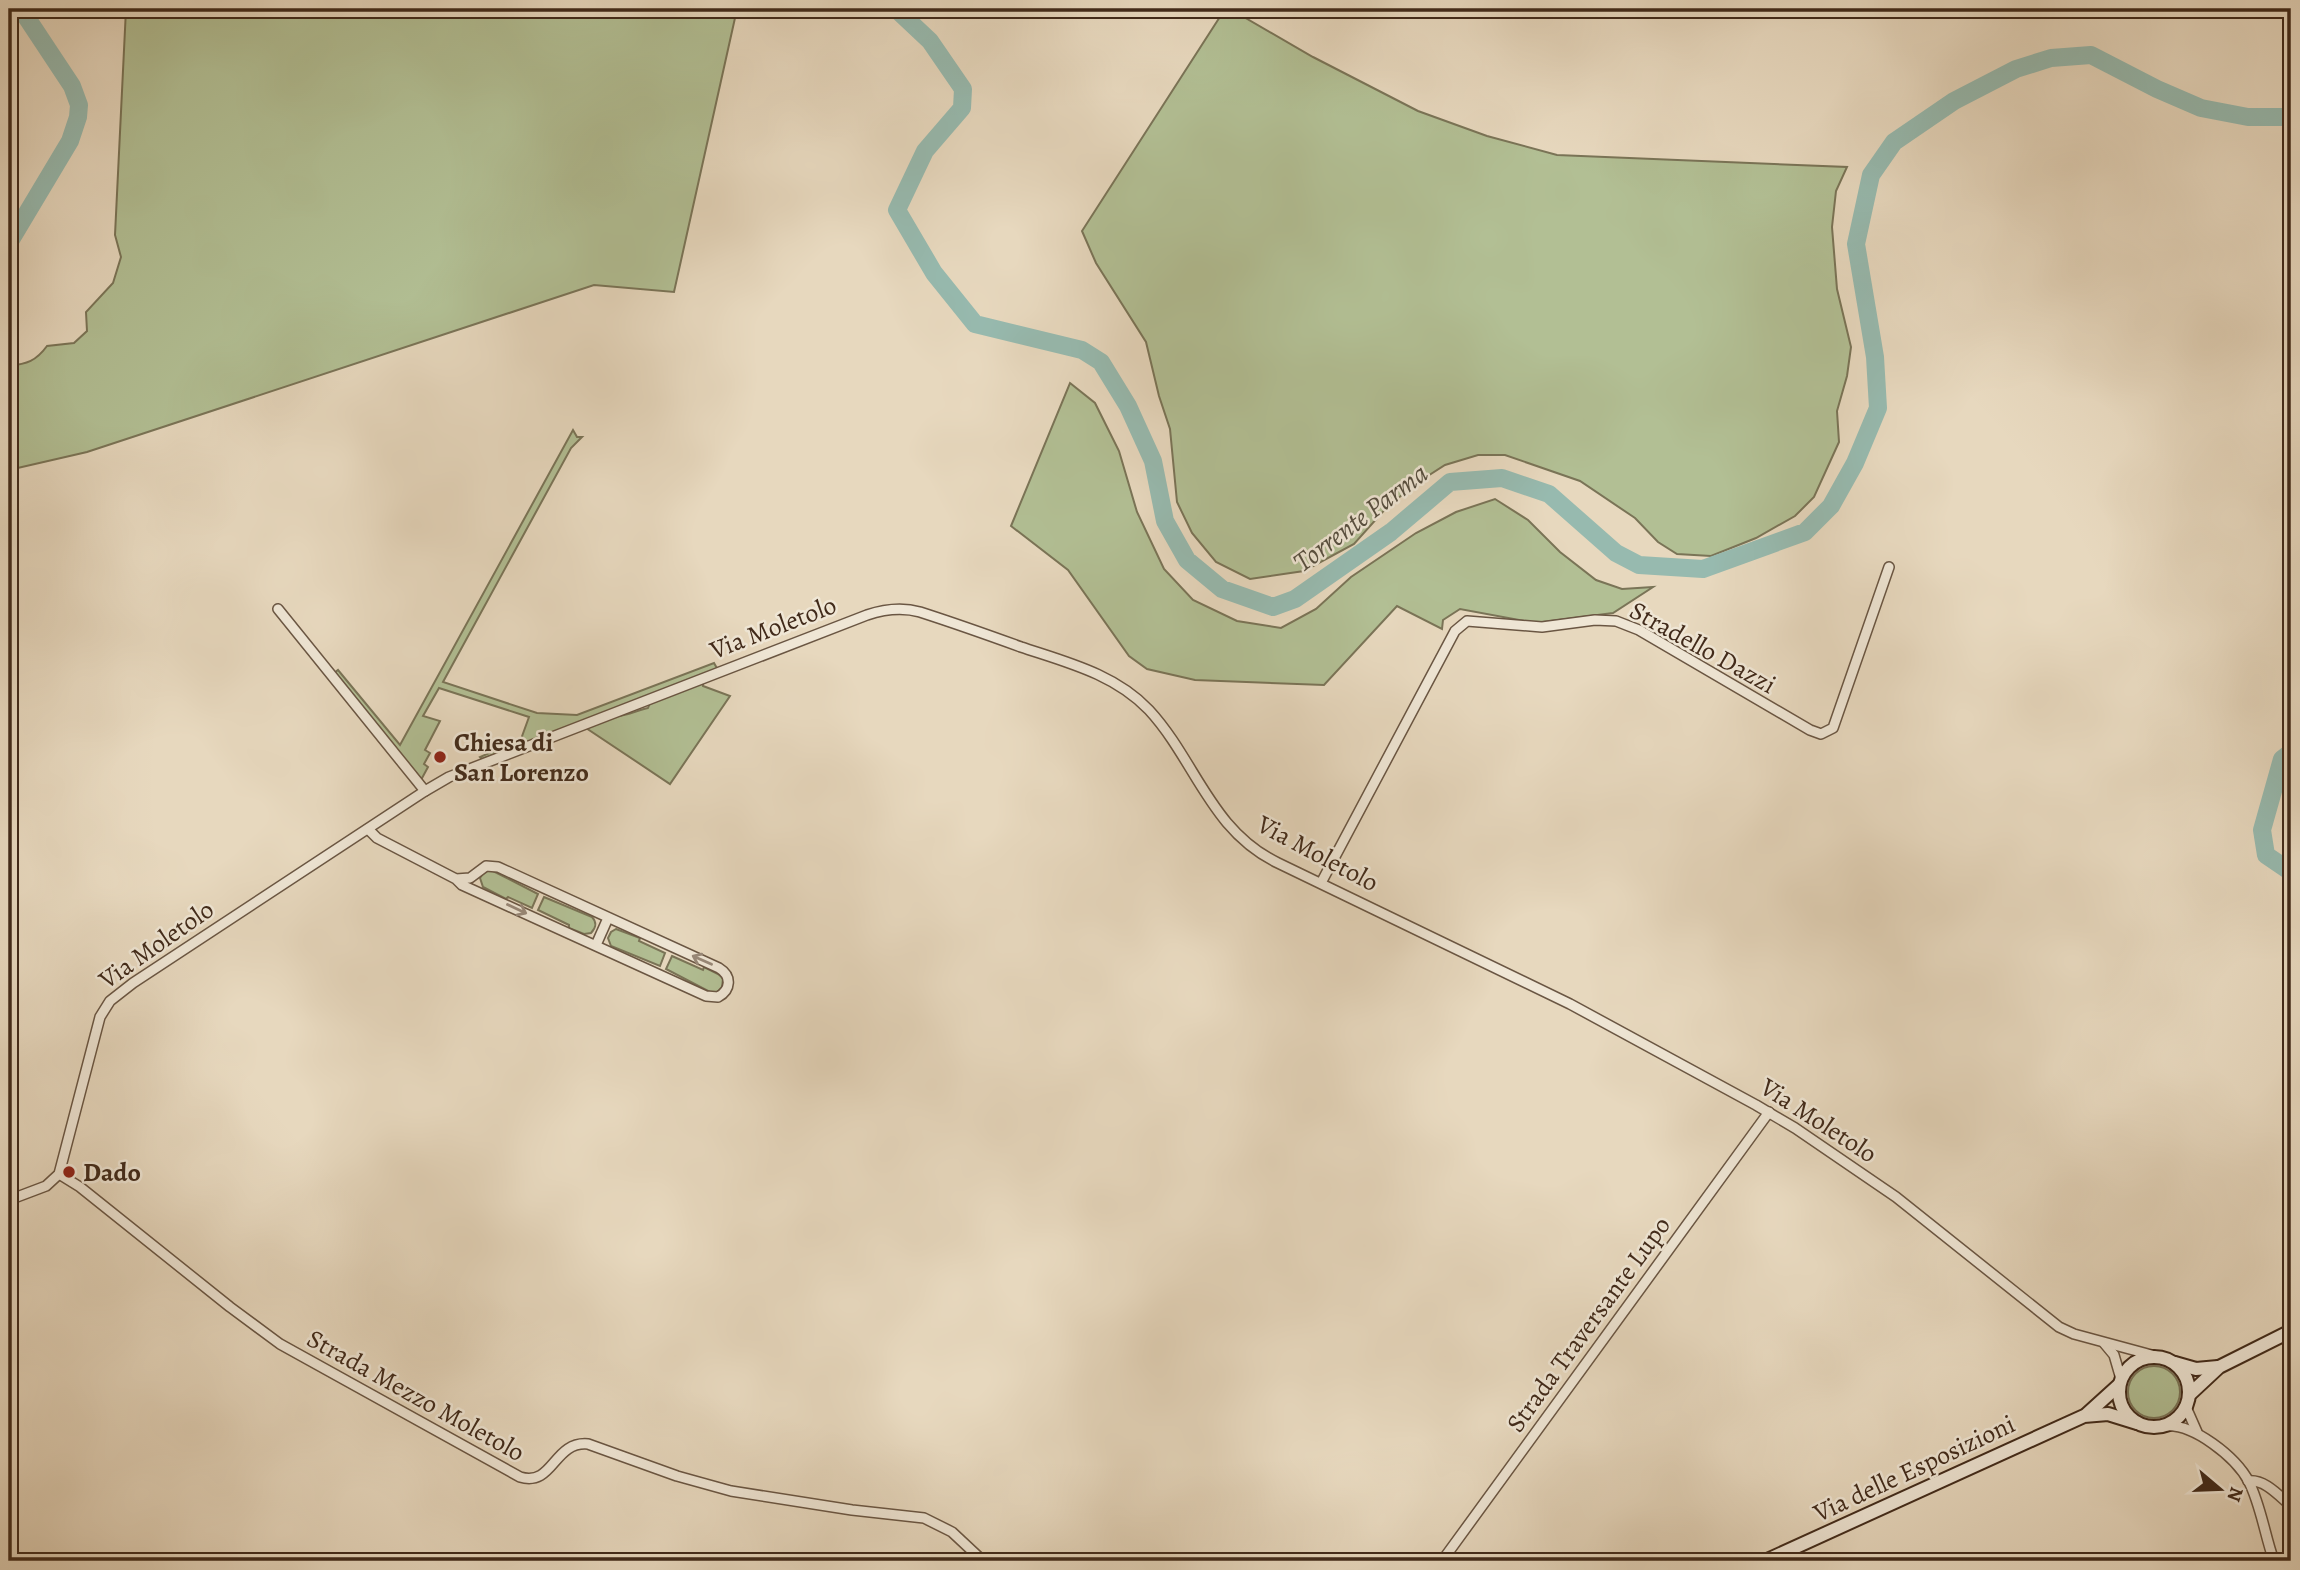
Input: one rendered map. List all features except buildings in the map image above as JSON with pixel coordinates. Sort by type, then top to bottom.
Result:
[{"type":"street","name":"Stradello Dazzi","points":[[1321,883],[1455,631],[1467,621],[1542,627],[1595,620],[1616,621],[1639,630],[1821,734],[1833,728],[1889,567]]},
{"type":"street","points":[[278,609],[425,791]]},
{"type":"street","name":"Via Moletolo","points":[[60,1174],[98,1023],[110,1002],[133,984],[425,791],[472,767],[867,615],[890,610],[908,610],[1073,664],[1117,684],[1134,696],[1156,719],[1218,812],[1240,838],[1265,856],[1580,1009],[1769,1112],[1896,1197],[2059,1327],[2074,1334],[2196,1369],[2219,1367]]},
{"type":"street","points":[[368,829],[380,840],[456,879],[462,885],[709,997],[718,997],[727,989],[727,977],[719,968],[498,867],[486,866],[470,878],[456,879]]},
{"type":"street","points":[[478,872],[476,885],[485,895]]},
{"type":"street","points":[[596,945],[608,918]]},
{"type":"street","name":"Strada Traversante Lupo","points":[[1442,1561],[1769,1112]]},
{"type":"street","points":[[9,1200],[46,1186],[60,1174]]},
{"type":"street","name":"Strada Mezzo Moletolo","points":[[60,1174],[281,1344],[520,1478],[540,1477],[570,1446],[589,1444],[677,1476],[731,1491],[929,1520],[953,1532],[983,1561]]},
{"type":"street","points":[[2165,1426],[2175,1420],[2219,1367],[2291,1331]]},
{"type":"street","points":[[2104,1343],[2115,1355],[2118,1396],[2128,1417],[2137,1423],[2154,1427],[2179,1426],[2198,1434],[2232,1461],[2248,1481],[2274,1561]]},
{"type":"street","points":[[2117,1381],[2136,1361],[2147,1357],[2165,1358],[2180,1368],[2186,1378],[2198,1434]]},
{"type":"street","name":"Via delle Esposizioni","points":[[2084,1416],[2117,1381]]},
{"type":"street","name":"Via delle Esposizioni","points":[[1765,1561],[2084,1416],[2108,1414],[2137,1423]]},
{"type":"street","points":[[2248,1481],[2253,1479],[2263,1483],[2291,1506]]},
{"type":"green space","points":[[126,9],[737,9],[674,292],[594,285],[87,452],[9,470],[9,366],[31,361],[47,346],[74,343],[87,331],[86,312],[113,283],[121,257],[115,235]]},
{"type":"green space","points":[[1225,9],[1230,9],[1313,57],[1418,111],[1487,136],[1557,155],[1847,167],[1836,191],[1832,227],[1837,289],[1851,347],[1847,376],[1837,411],[1839,442],[1814,497],[1795,516],[1756,538],[1711,556],[1677,554],[1658,542],[1635,518],[1580,481],[1505,455],[1478,455],[1445,465],[1420,481],[1388,506],[1354,544],[1304,571],[1250,579],[1216,562],[1192,533],[1177,502],[1170,429],[1146,342],[1096,263],[1082,231]]},
{"type":"green space","points":[[1070,383],[1095,403],[1119,451],[1137,512],[1164,569],[1193,600],[1237,621],[1281,628],[1316,609],[1351,577],[1416,533],[1456,512],[1495,499],[1528,520],[1560,552],[1596,580],[1622,589],[1653,587],[1613,613],[1535,623],[1460,609],[1443,620],[1442,629],[1397,606],[1324,685],[1195,680],[1147,669],[1129,656],[1068,570],[1011,526]]},
{"type":"green space","points":[[573,430],[577,437],[582,437],[571,448],[443,682],[537,713],[577,715],[714,663],[718,670],[482,759],[480,757],[521,739],[529,717],[439,688],[423,716],[440,721],[425,750],[430,753],[424,764],[428,767],[421,780],[333,674],[338,670],[400,745]]},
{"type":"green space","points":[[703,683],[703,686],[730,696],[670,784],[586,728],[616,716],[648,708],[650,703]]},
{"type":"green space","points":[[491,870],[538,894],[532,908],[483,887],[480,878],[484,872]]},
{"type":"green space","points":[[544,897],[592,917],[595,923],[593,931],[584,934],[538,910]]},
{"type":"green space","points":[[616,929],[640,938],[639,941],[665,953],[660,966],[611,946],[608,938]]},
{"type":"green space","points":[[672,956],[718,974],[723,978],[722,988],[716,993],[710,992],[666,969]]},
{"type":"green space","points":[[2154,1366],[2164,1368],[2172,1374],[2178,1382],[2178,1402],[2172,1410],[2164,1416],[2154,1418],[2144,1416],[2136,1410],[2130,1402],[2128,1392],[2130,1382],[2136,1374],[2144,1368]]},
{"type":"waterway","name":"Torrente Parma","points":[[9,243],[70,141],[79,105],[72,86],[21,9]]},
{"type":"waterway","name":"Torrente Parma","points":[[896,9],[930,41],[963,89],[962,108],[925,151],[897,210],[934,273],[975,324],[1082,350],[1101,362],[1128,406],[1153,461],[1165,521],[1187,560],[1222,589],[1273,607],[1295,599],[1391,532],[1450,482],[1502,478],[1549,494],[1616,553],[1639,565],[1703,569],[1805,532],[1831,506],[1855,463],[1878,408],[1875,357],[1856,244],[1871,175],[1894,142],[1954,101],[2016,69],[2051,58],[2091,55],[2201,108],[2248,117],[2291,117]]},
{"type":"waterway","name":"Torrente Parma","points":[[2291,752],[2282,759],[2262,830],[2266,855],[2291,872]]},
{"type":"place","name":"Chiesa di San Lorenzo","points":[[440,757]]},
{"type":"place","name":"Dado","points":[[69,1172]]}]
